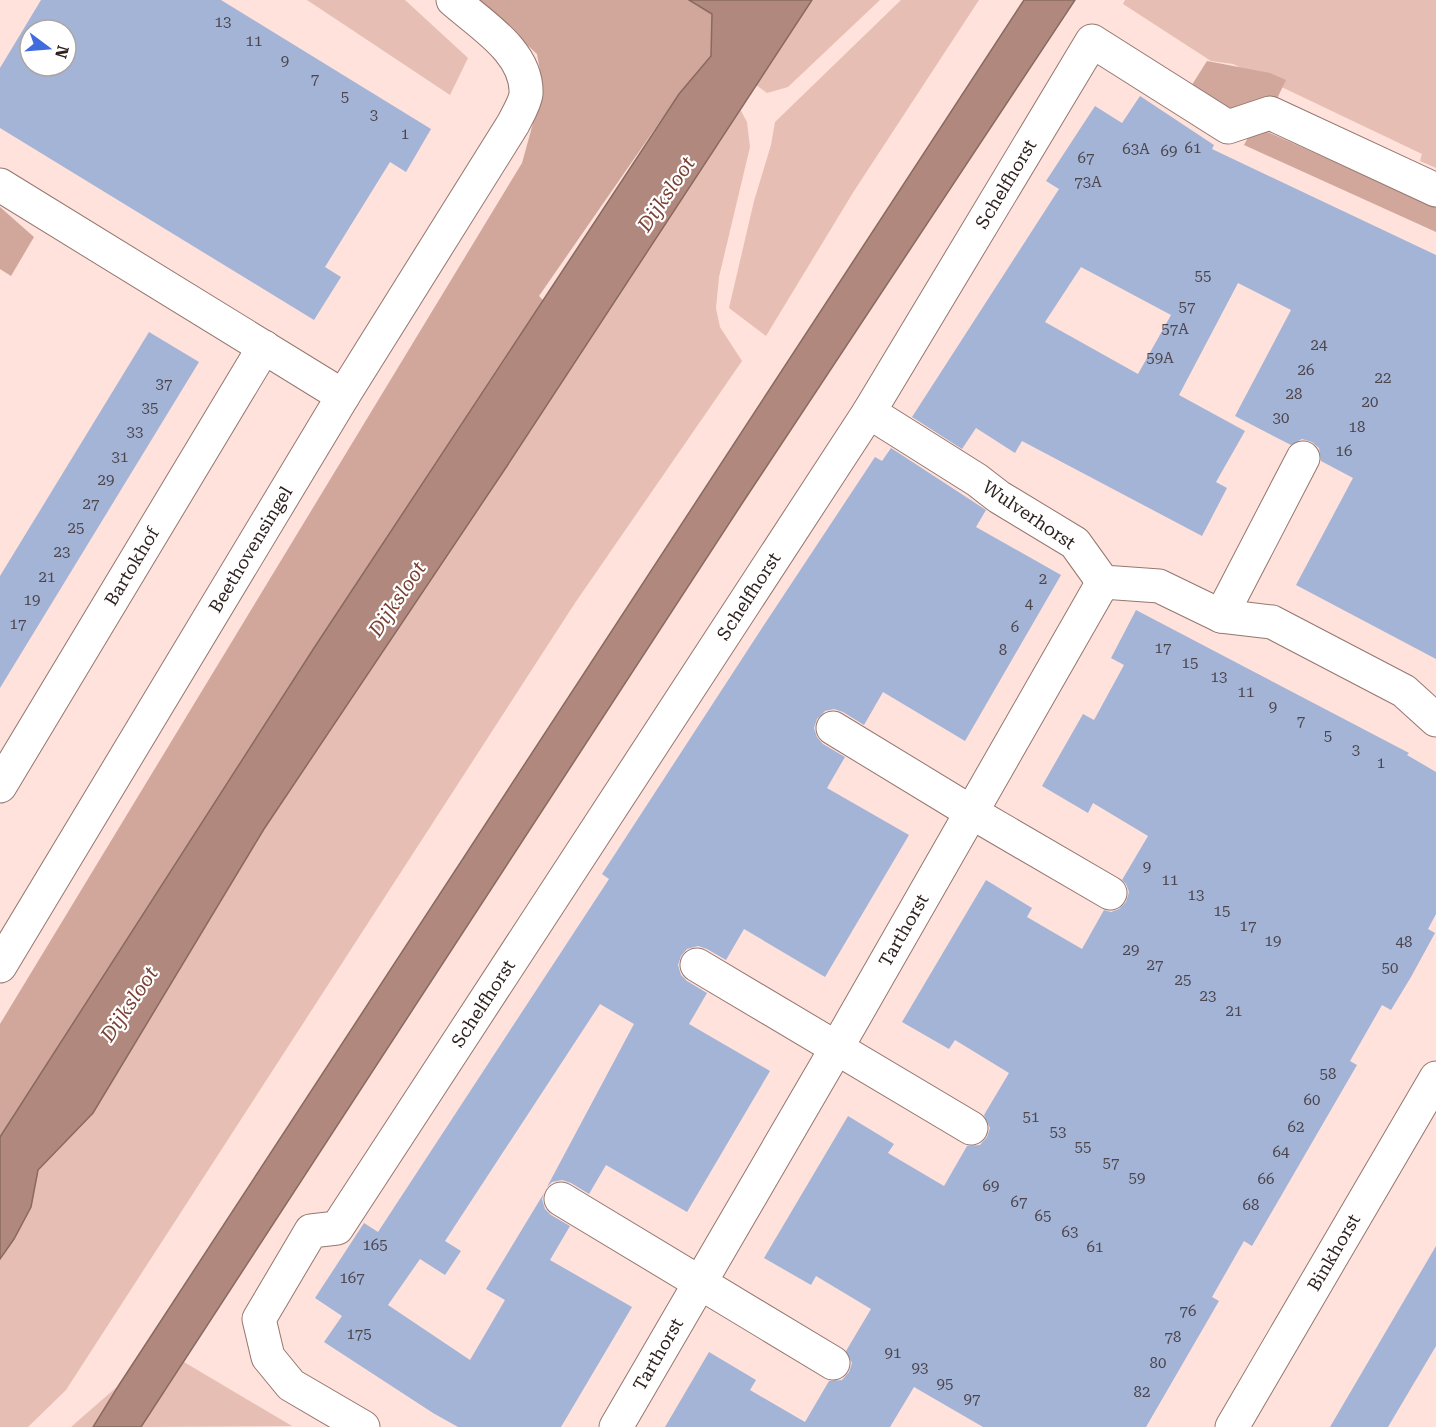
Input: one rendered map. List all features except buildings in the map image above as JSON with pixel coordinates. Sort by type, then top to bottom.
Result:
[{"type":"street","name":"Beethovensingel","points":[[0,966],[343,396],[513,124],[526,95],[522,68],[506,47],[453,0]]},
{"type":"street","name":"Schelfhorst","points":[[363,1427],[291,1384],[268,1357],[259,1319],[311,1231],[337,1228],[868,412],[1092,41],[1228,127],[1270,113],[1436,190]]},
{"type":"street","points":[[0,184],[343,396]]},
{"type":"street","name":"Bartokhof","points":[[0,786],[264,347]]},
{"type":"street","name":"Wulverhorst","points":[[868,412],[1075,543],[1103,582]]},
{"type":"street","points":[[1221,616],[1303,458]]},
{"type":"street","points":[[1103,582],[1159,586],[1221,616],[1272,622],[1404,691],[1436,720]]},
{"type":"street","name":"Tarthorst","points":[[616,1427],[836,1049],[1103,582]]},
{"type":"street","points":[[833,729],[1110,893]]},
{"type":"street","points":[[697,965],[971,1128]]},
{"type":"street","name":"Binkhorst","points":[[1232,1427],[1436,1078]]},
{"type":"street","points":[[561,1199],[833,1363]]},
{"type":"shaded area","points":[[307,0],[405,0],[468,58],[450,95]]},
{"type":"shaded area","points":[[478,0],[690,0],[712,14],[711,56],[679,94],[539,296],[544,301],[314,648],[0,1137],[0,1024],[522,163],[543,87],[537,54]]},
{"type":"shaded area","points":[[812,0],[880,0],[788,87],[767,93],[756,85]]},
{"type":"shaded area","points":[[901,0],[979,0],[854,191],[766,336],[729,308],[775,122]]},
{"type":"shaded area","points":[[1125,0],[1436,0],[1436,168],[1420,161],[1422,154],[1233,64],[1211,61],[1123,4]]},
{"type":"shaded area","points":[[1207,61],[1270,73],[1286,80],[1270,113],[1228,127],[1183,99]]},
{"type":"shaded area","points":[[740,109],[747,122],[750,147],[719,277],[716,308],[720,327],[742,361],[575,603],[66,1390],[28,1427],[0,1427],[0,1259],[31,1207],[38,1170],[93,1113],[264,829],[507,466]]},
{"type":"shaded area","points":[[1254,126],[1436,207],[1436,232],[1244,145]]},
{"type":"shaded area","points":[[0,207],[34,237],[11,276],[0,269]]},
{"type":"shaded area","points":[[184,1362],[292,1426],[141,1427]]},
{"type":"shaded area","points":[[119,1385],[93,1427],[71,1427]]},
{"type":"water","name":"Dijksloot","points":[[689,0],[812,0],[507,466],[264,829],[93,1113],[38,1170],[31,1207],[0,1259],[0,1137],[314,648],[679,94],[711,56],[712,14]]},
{"type":"water","points":[[1024,0],[1075,0],[745,499],[141,1427],[93,1427],[119,1385]]}]
